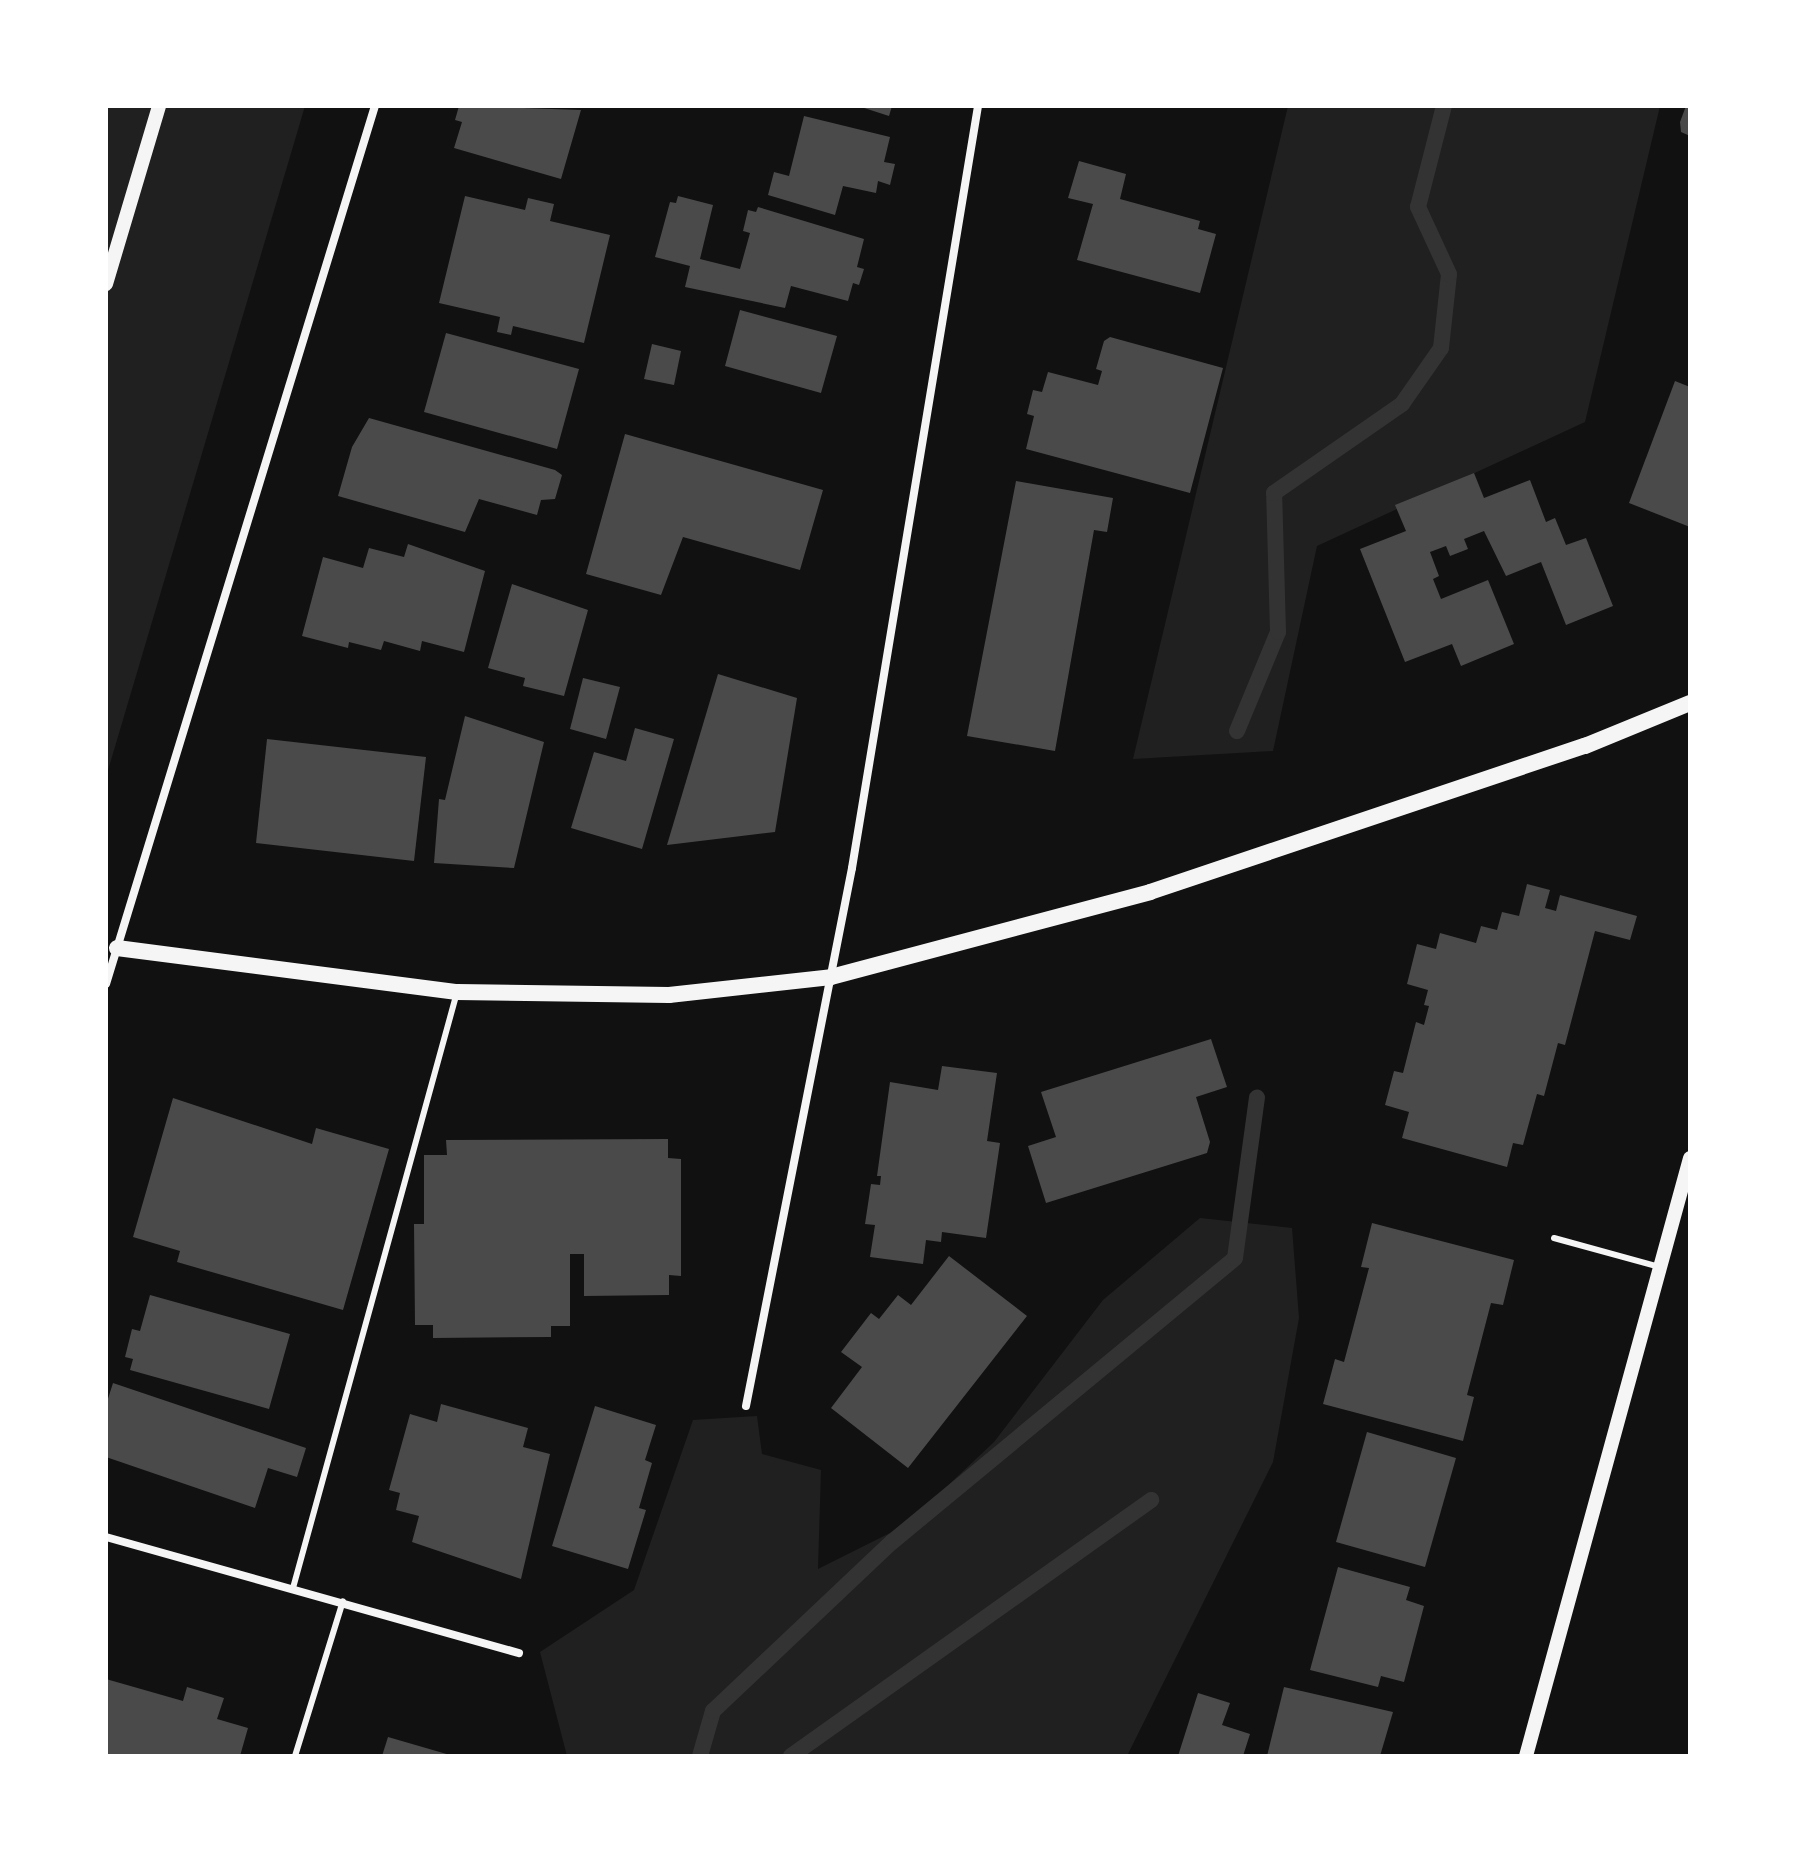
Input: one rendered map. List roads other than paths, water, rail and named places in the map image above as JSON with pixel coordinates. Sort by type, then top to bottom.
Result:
[{"type":"main road","points":[[112,946],[457,992],[669,995],[831,977],[1195,878],[1585,746],[1690,703]]},
{"type":"street","points":[[106,284],[159,106]]},
{"type":"street","points":[[106,984],[112,946],[375,106]]},
{"type":"street","points":[[746,1406],[831,977],[978,106]]},
{"type":"street","points":[[1526,1756],[1690,1158]]},
{"type":"street","points":[[106,1537],[343,1601],[519,1653]]},
{"type":"lane","points":[[293,1588],[457,992]]},
{"type":"lane","points":[[1554,1238],[1660,1267]]},
{"type":"lane","points":[[295,1756],[343,1601]]},
{"type":"waterway","points":[[1237,731],[1278,632],[1274,493],[1402,404],[1441,348],[1449,274],[1418,207],[1444,106]]},
{"type":"waterway","points":[[700,1756],[713,1711],[892,1542],[1235,1258],[1257,1097]]},
{"type":"waterway","points":[[791,1756],[1151,1500]]}]
